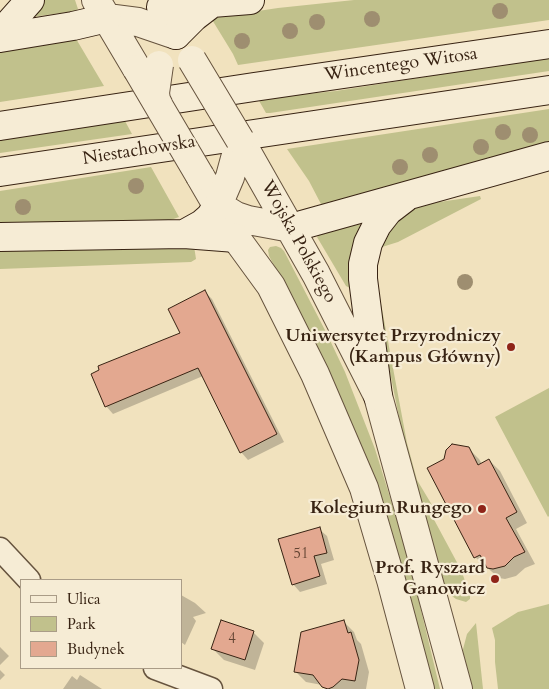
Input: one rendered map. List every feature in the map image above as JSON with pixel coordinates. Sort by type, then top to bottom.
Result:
[{"type":"main road","points":[[0,36],[30,0]]},
{"type":"main road","points":[[184,234],[202,224],[244,168],[240,140],[159,4],[211,4],[250,0]]},
{"type":"main road","points":[[148,67],[194,17],[211,4]]},
{"type":"main road","points":[[0,36],[73,26],[102,9]]},
{"type":"main road","points":[[102,9],[176,35]]},
{"type":"main road","points":[[102,9],[148,67],[159,107],[236,238],[262,273],[278,299],[315,374],[364,488],[420,689]]},
{"type":"main road","name":"Wincentego Witosa","points":[[0,126],[549,44]]},
{"type":"main road","name":"Niestachowska","points":[[0,172],[549,90]]},
{"type":"main road","points":[[218,205],[236,216],[257,223],[291,228],[549,156]]},
{"type":"main road","name":"Wojska Polskiego","points":[[244,168],[291,228],[378,396],[458,689]]},
{"type":"main road","points":[[378,396],[363,279],[365,253],[372,233],[388,211],[404,198],[416,193]]},
{"type":"main road","points":[[0,237],[184,234],[236,238]]},
{"type":"street","points":[[0,549],[29,579]]},
{"type":"street","points":[[157,669],[211,689]]},
{"type":"green space","points":[[41,0],[75,0],[78,9],[32,17]]},
{"type":"green space","points":[[354,0],[549,0],[549,20],[238,65],[211,18],[278,8]]},
{"type":"green space","points":[[75,37],[104,86],[0,102],[0,48]]},
{"type":"green space","points":[[549,57],[549,71],[270,113],[266,113],[258,99],[336,91]]},
{"type":"green space","points":[[549,109],[549,144],[322,206],[309,181],[287,149]]},
{"type":"green space","points":[[125,121],[132,134],[0,153],[0,140]]},
{"type":"green space","points":[[151,167],[179,217],[165,222],[0,225],[0,191]]},
{"type":"green space","points":[[480,196],[481,199],[398,242],[375,247],[383,227],[419,205]]},
{"type":"green space","points":[[358,223],[363,227],[352,288],[350,288],[346,286],[317,237],[321,233]]},
{"type":"green space","points":[[194,246],[196,259],[191,262],[0,269],[0,249]]},
{"type":"green space","points":[[276,246],[284,251],[327,334],[345,372],[375,449],[407,552],[440,689],[434,689],[425,655],[293,301],[269,256],[268,250],[270,247]]},
{"type":"green space","points":[[376,277],[407,443],[417,480],[432,505],[431,514],[460,568],[470,593],[470,599],[466,602],[456,599],[445,591],[400,422],[375,298]]},
{"type":"green space","points":[[549,388],[549,516],[548,517],[495,417]]},
{"type":"green space","points":[[549,604],[549,689],[498,689],[495,640],[492,628],[518,612]]},
{"type":"green space","points":[[476,623],[483,689],[469,689],[462,653],[467,634]]},
{"type":"building","points":[[205,290],[277,434],[240,453],[198,368],[105,407],[91,374],[99,370],[98,366],[180,333],[168,309]]},
{"type":"building","name":"Kolegium Rungego","points":[[452,444],[469,447],[478,465],[489,459],[517,512],[506,518],[525,552],[514,557],[505,566],[493,569],[487,568],[480,555],[474,558],[427,468],[444,459],[446,450]]},
{"type":"building","points":[[320,527],[327,553],[314,556],[320,576],[292,585],[278,539]]},
{"type":"building","points":[[221,620],[254,631],[245,660],[211,649]]},
{"type":"building","points":[[344,620],[348,633],[351,632],[359,660],[355,681],[342,679],[328,689],[322,687],[313,675],[294,672],[301,632]]},
{"type":"place","name":"Uniwersytet Przyrodniczy (Kampus Główny)","points":[[511,347]]},
{"type":"place","name":"Kolegium Rungego","points":[[482,509]]},
{"type":"place","name":"Prof. Ryszard Ganowicz","points":[[495,579]]}]
